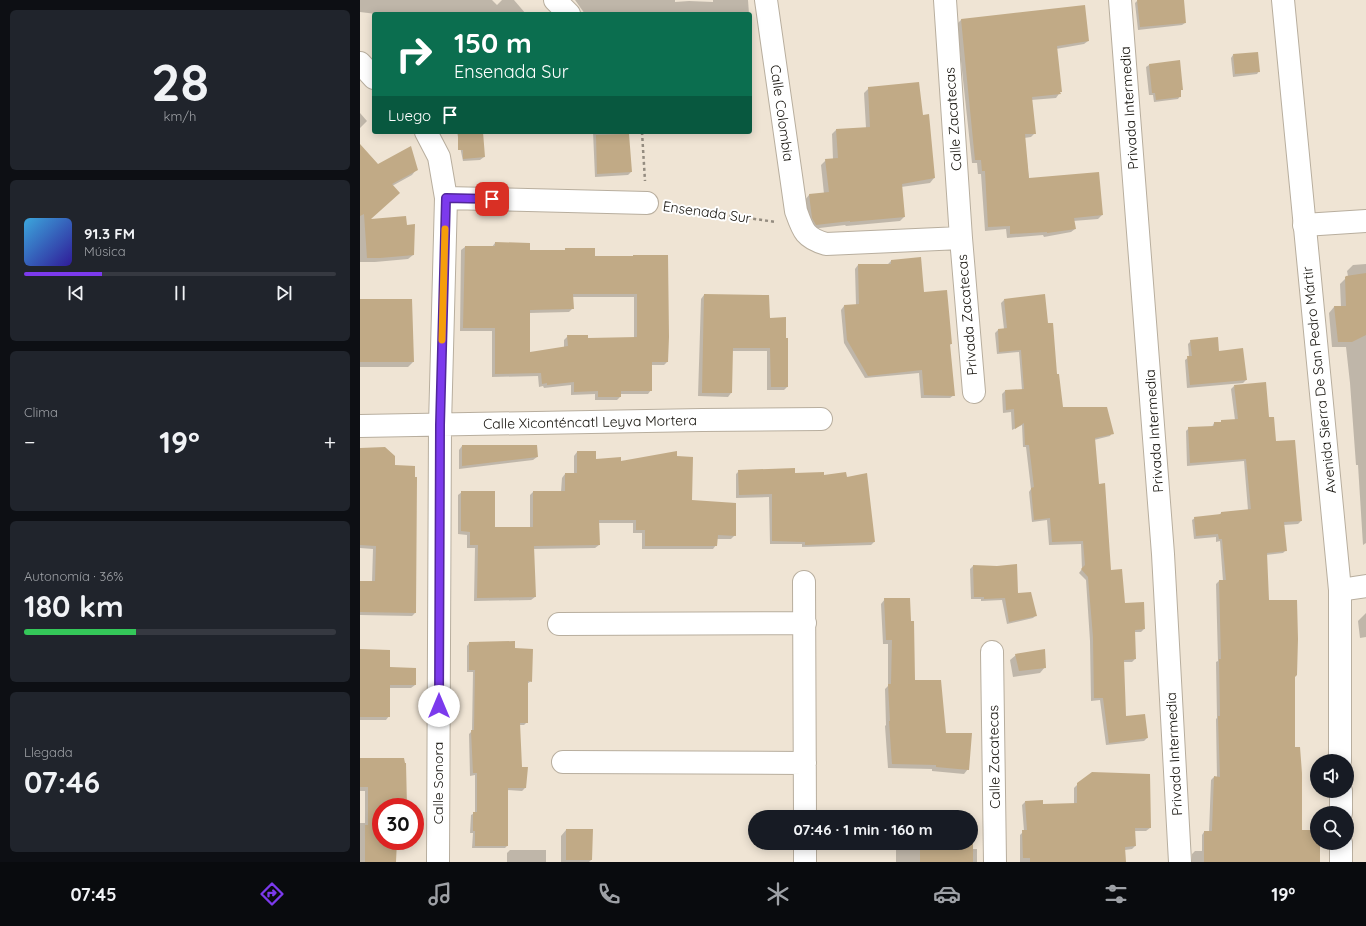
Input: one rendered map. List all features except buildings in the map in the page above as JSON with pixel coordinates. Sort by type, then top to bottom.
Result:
[{"type":"street","points":[[555,0],[567,12]]},
{"type":"street","name":"Calle Colombia","points":[[766,0],[796,210],[802,226]]},
{"type":"street","name":"Calle Zacatecas","points":[[945,0],[961,238]]},
{"type":"street","name":"Privada Intermedia","points":[[1120,0],[1164,554],[1180,862]]},
{"type":"street","name":"Avenida Sierra De San Pedro Mártir","points":[[1283,0],[1340,590],[1340,754]]},
{"type":"street","points":[[360,63],[372,76]]},
{"type":"street","name":"Calle Sonora","points":[[427,134],[439,157],[446,198],[440,425],[438,862]]},
{"type":"street","name":"Ensenada Sur","points":[[446,198],[647,203]]},
{"type":"street","points":[[1304,226],[1366,221]]},
{"type":"street","points":[[802,226],[806,234],[814,241],[826,244],[961,238]]},
{"type":"street","name":"Privada Zacatecas","points":[[961,238],[974,392]]},
{"type":"street","name":"Calle Xiconténcatl Leyva Mortera","points":[[360,426],[821,419]]},
{"type":"street","points":[[804,582],[805,810]]},
{"type":"street","points":[[1340,590],[1366,586]]},
{"type":"street","points":[[559,624],[805,623]]},
{"type":"street","name":"Calle Zacatecas","points":[[992,652],[995,862]]},
{"type":"street","points":[[563,762],[805,763]]},
{"type":"street","points":[[805,850],[805,862]]},
{"type":"street","points":[[1341,850],[1341,862]]},
{"type":"path","points":[[642,134],[647,203]]},
{"type":"path","name":"Ensenada Sur","points":[[647,203],[802,226]]},
{"type":"slow traffic","points":[[442,340],[445,229]]},
{"type":"route","points":[[439,706],[440,425],[446,198],[492,199]]}]
